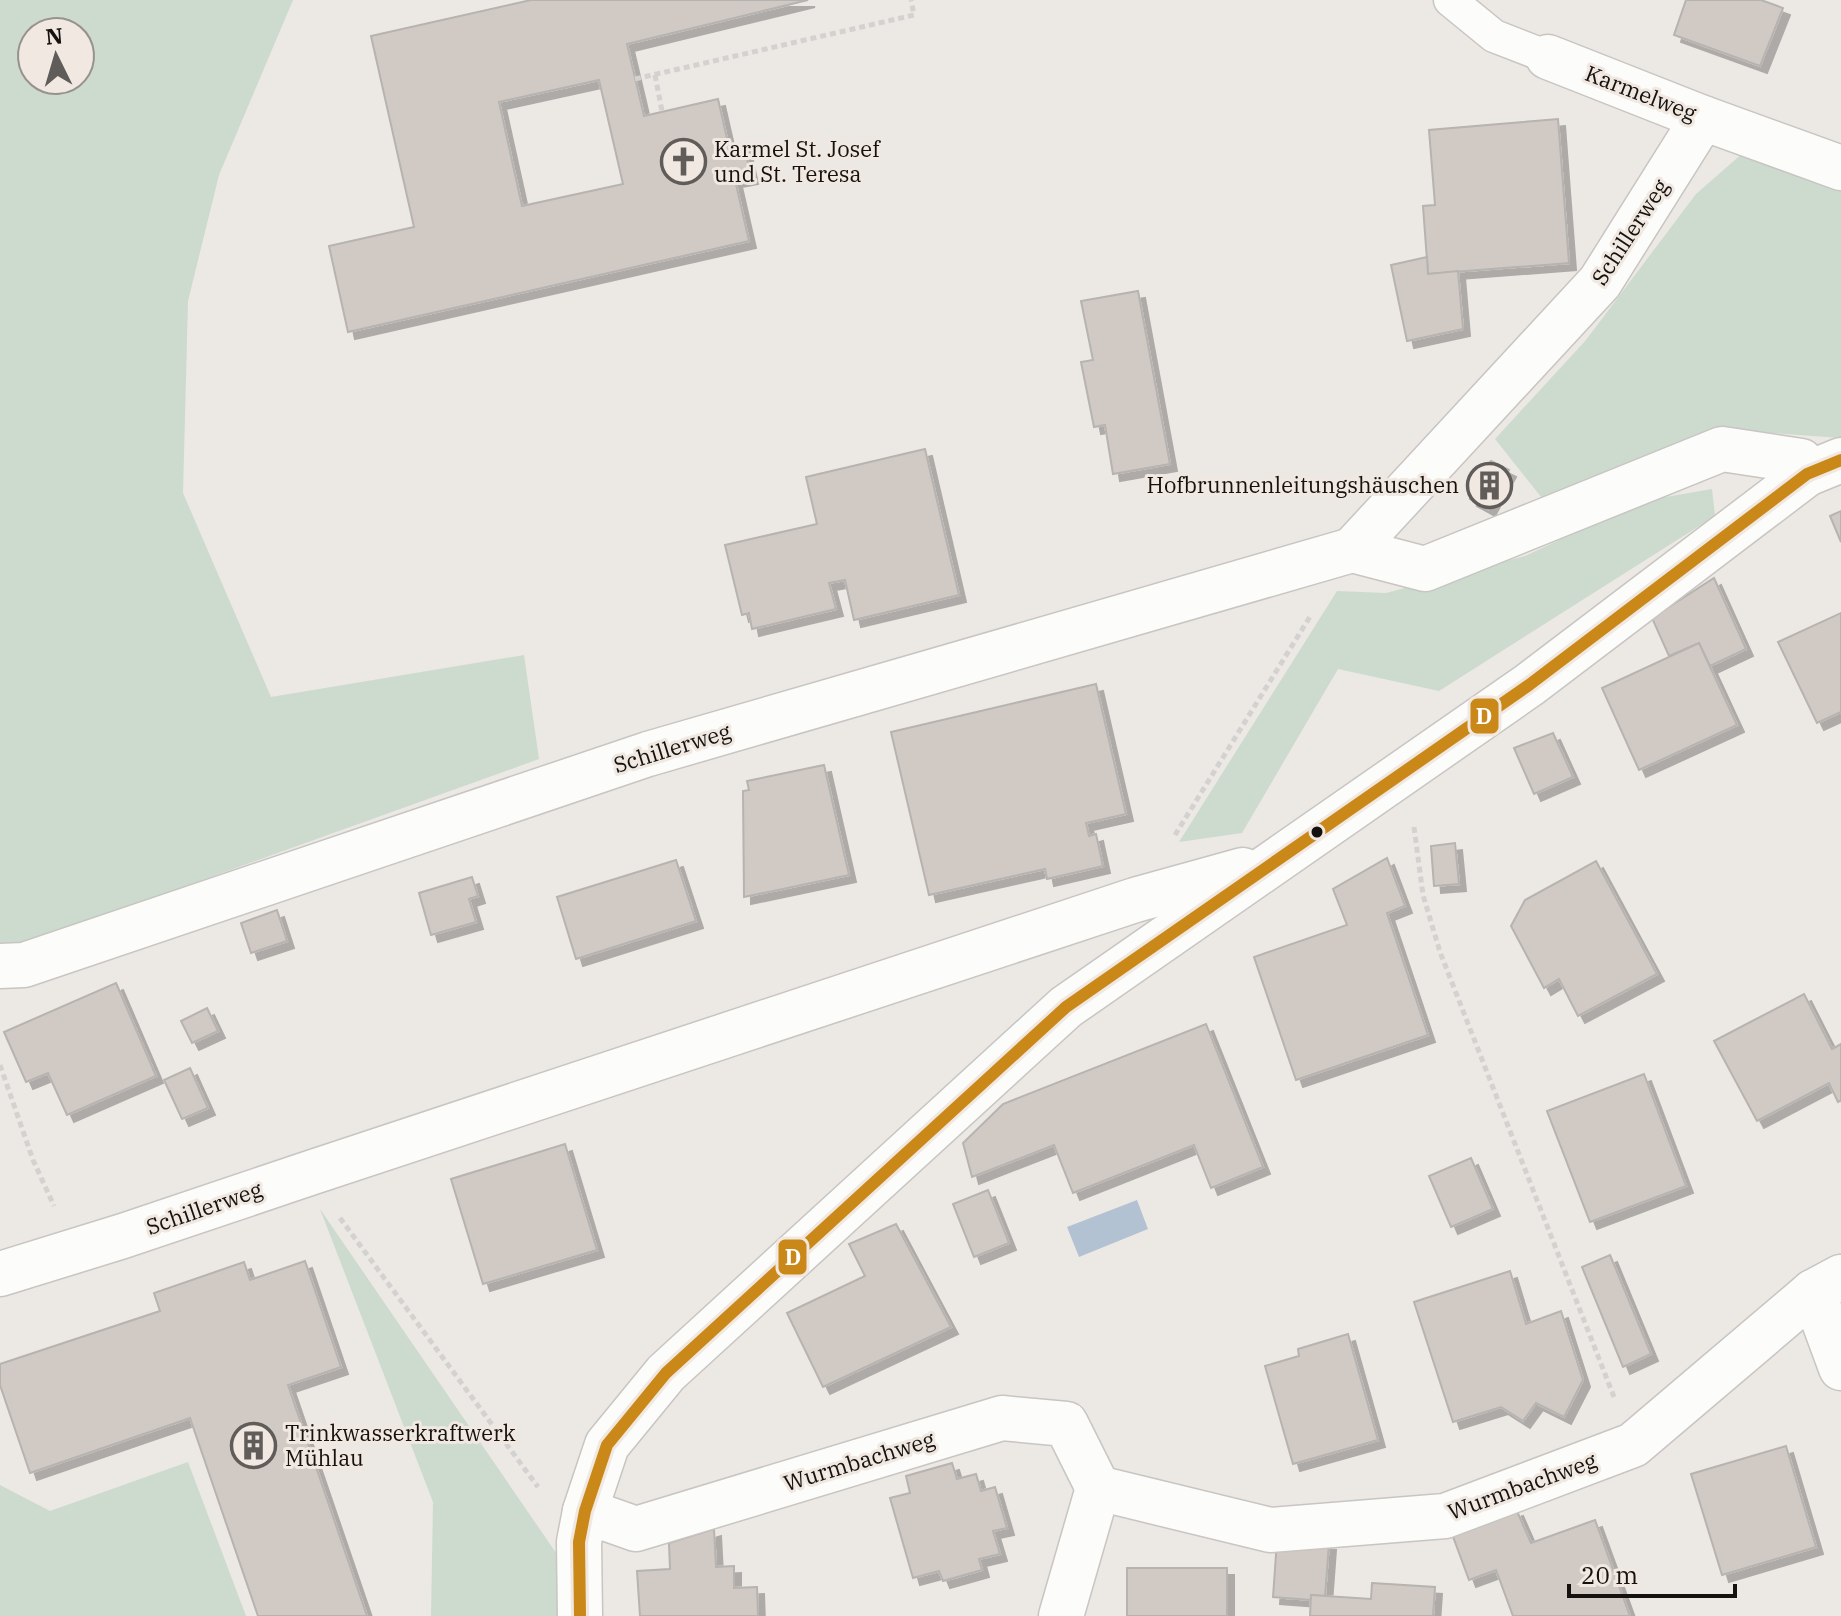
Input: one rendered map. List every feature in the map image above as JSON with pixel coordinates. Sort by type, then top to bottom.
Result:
[{"type":"street","name":"Karmelweg","points":[[1548,57],[1841,168]]},
{"type":"street","name":"Schillerweg","points":[[0,966],[24,965],[648,754],[1352,550],[1600,282],[1703,118]]},
{"type":"street","points":[[1352,550],[1425,569],[1722,449],[1824,467]]},
{"type":"street","points":[[580,1616],[582,1527],[607,1445],[666,1373],[1066,1007],[1529,685],[1824,467]]},
{"type":"street","name":"Schillerweg","points":[[0,1274],[123,1236],[1135,900],[1276,861]]},
{"type":"street","points":[[1827,1284],[1841,1368]]},
{"type":"street","name":"Wurmbachweg","points":[[582,1527],[636,1529],[1002,1418],[1066,1424],[1098,1488],[1270,1530],[1445,1516],[1633,1445],[1827,1284]]},
{"type":"street","points":[[1061,1616],[1098,1488]]},
{"type":"lane","name":"Karmelweg","points":[[1450,0],[1494,36],[1548,57]]},
{"type":"path","points":[[635,79],[914,15],[911,0]]},
{"type":"path","points":[[655,75],[662,111]]},
{"type":"path","points":[[1135,900],[1352,550]]},
{"type":"path","points":[[1406,771],[1423,895],[1440,952],[1633,1445]]},
{"type":"path","points":[[0,1065],[33,1160]]},
{"type":"path","points":[[307,1174],[582,1527]]},
{"type":"green space","points":[[0,0],[293,0],[219,175],[188,301],[183,493],[271,697],[524,655],[539,759],[0,953]]},
{"type":"green space","points":[[1752,145],[1841,178],[1841,438],[1731,430],[1546,503],[1495,439],[1586,340],[1696,194]]},
{"type":"green space","points":[[1712,489],[1715,516],[1439,691],[1338,669],[1242,833],[1179,842],[1337,591],[1386,593],[1525,556],[1643,501]]},
{"type":"green space","points":[[320,1209],[563,1563],[563,1616],[431,1616],[433,1502]]},
{"type":"green space","points":[[188,1462],[246,1616],[0,1616],[0,1485],[50,1511]]},
{"type":"water","points":[[1137,1200],[1148,1229],[1079,1257],[1067,1227]]},
{"type":"building","name":"Karmel St. Josef und St. Teresa","points":[[531,0],[808,0],[627,44],[644,116],[718,99],[729,147],[744,144],[751,177],[735,180],[749,241],[348,332],[329,246],[414,227],[371,36]],"holes":[[[599,80],[623,184],[522,206],[499,102]]]},
{"type":"building","points":[[1686,0],[1761,0],[1783,8],[1760,66],[1674,35]]},
{"type":"building","points":[[1558,119],[1569,263],[1428,274],[1423,206],[1435,205],[1429,130]]},
{"type":"building","points":[[1427,257],[1428,274],[1458,271],[1463,329],[1407,341],[1391,265]]},
{"type":"building","points":[[1138,291],[1170,464],[1113,474],[1105,425],[1094,427],[1081,362],[1093,360],[1081,301]]},
{"type":"building","points":[[925,449],[959,595],[854,620],[845,580],[829,583],[836,609],[752,629],[749,613],[742,615],[725,545],[817,524],[806,477]]},
{"type":"building","name":"Hofbrunnenleitungshäuschen","points":[[1491,461],[1509,470],[1488,509],[1470,499]]},
{"type":"building","points":[[1841,511],[1841,542],[1830,516]]},
{"type":"building","points":[[1714,578],[1746,649],[1710,666],[1699,643],[1669,656],[1652,618]]},
{"type":"building","points":[[1841,613],[1841,712],[1817,723],[1778,642]]},
{"type":"building","points":[[1699,643],[1737,725],[1639,770],[1602,688]]},
{"type":"building","points":[[1096,684],[1126,814],[1086,823],[1089,836],[1096,834],[1103,866],[1047,879],[1045,869],[929,895],[891,732]]},
{"type":"building","points":[[1553,733],[1573,777],[1534,794],[1514,748]]},
{"type":"building","points":[[824,765],[849,875],[744,897],[743,791],[749,790],[747,781]]},
{"type":"building","points":[[1455,843],[1459,884],[1434,886],[1431,846]]},
{"type":"building","points":[[1387,858],[1405,906],[1387,913],[1428,1035],[1296,1080],[1254,957],[1347,925],[1333,889]]},
{"type":"building","points":[[676,860],[696,921],[576,959],[557,897]]},
{"type":"building","points":[[1596,861],[1657,974],[1578,1016],[1559,979],[1544,988],[1511,926],[1525,900]]},
{"type":"building","points":[[472,877],[478,896],[469,899],[476,922],[431,935],[419,893]]},
{"type":"building","points":[[277,910],[287,941],[251,953],[241,923]]},
{"type":"building","points":[[116,983],[156,1076],[67,1115],[48,1073],[26,1082],[4,1032]]},
{"type":"building","points":[[1804,994],[1832,1049],[1841,1044],[1841,1100],[1838,1102],[1829,1083],[1757,1121],[1714,1041]]},
{"type":"building","points":[[207,1008],[218,1031],[192,1043],[181,1021]]},
{"type":"building","points":[[1206,1024],[1263,1167],[1211,1188],[1194,1145],[1073,1193],[1054,1145],[972,1177],[963,1143],[1003,1104]]},
{"type":"building","points":[[190,1068],[208,1108],[182,1119],[164,1080]]},
{"type":"building","points":[[1644,1074],[1686,1186],[1590,1222],[1547,1111]]},
{"type":"building","points":[[565,1144],[597,1250],[483,1284],[451,1179]]},
{"type":"building","points":[[1471,1158],[1493,1209],[1451,1227],[1429,1176]]},
{"type":"building","points":[[988,1190],[1009,1243],[974,1257],[953,1204]]},
{"type":"building","points":[[896,1224],[951,1327],[823,1387],[787,1313],[865,1276],[849,1244]]},
{"type":"building","points":[[1610,1255],[1651,1354],[1623,1367],[1582,1267]]},
{"type":"building","name":"Trinkwasserkraftwerk Mühlau","points":[[305,1261],[341,1367],[288,1385],[367,1616],[258,1616],[190,1418],[30,1473],[0,1385],[0,1364],[160,1311],[154,1293],[244,1262],[250,1280]]},
{"type":"building","points":[[1510,1271],[1526,1324],[1561,1311],[1583,1380],[1564,1417],[1536,1403],[1523,1421],[1501,1407],[1453,1422],[1414,1302]]},
{"type":"building","points":[[1348,1334],[1378,1440],[1293,1464],[1265,1366],[1299,1356],[1298,1349]]},
{"type":"building","points":[[1786,1446],[1816,1547],[1722,1575],[1691,1474]]},
{"type":"building","points":[[952,1463],[957,1479],[976,1474],[981,1491],[995,1487],[1007,1528],[993,1531],[1000,1554],[979,1559],[982,1570],[943,1581],[939,1571],[913,1578],[890,1498],[910,1493],[906,1476]]},
{"type":"building","points":[[1516,1509],[1531,1543],[1595,1520],[1630,1616],[1513,1616],[1496,1570],[1469,1580],[1451,1531]]},
{"type":"building","points":[[714,1529],[716,1567],[734,1566],[734,1588],[757,1587],[758,1616],[640,1616],[637,1571],[670,1569],[669,1543]]},
{"type":"building","points":[[1277,1540],[1329,1543],[1325,1596],[1311,1595],[1311,1600],[1273,1597]]},
{"type":"building","points":[[1127,1568],[1227,1568],[1227,1616],[1127,1616]]},
{"type":"building","points":[[1372,1583],[1435,1587],[1433,1616],[1310,1616],[1311,1595],[1371,1599]]},
{"type":"transit line","name":"D","points":[[580,1616],[579,1542],[585,1511],[607,1445],[666,1373],[1066,1007],[1529,685],[1807,474],[1841,460]]},
{"type":"place","name":"Karmel St. Josef und St. Teresa","points":[[683,162]]},
{"type":"place","name":"Hofbrunnenleitungshäuschen","points":[[1490,485]]},
{"type":"place","name":"Trinkwasserkraftwerk Mühlau","points":[[254,1446]]}]
